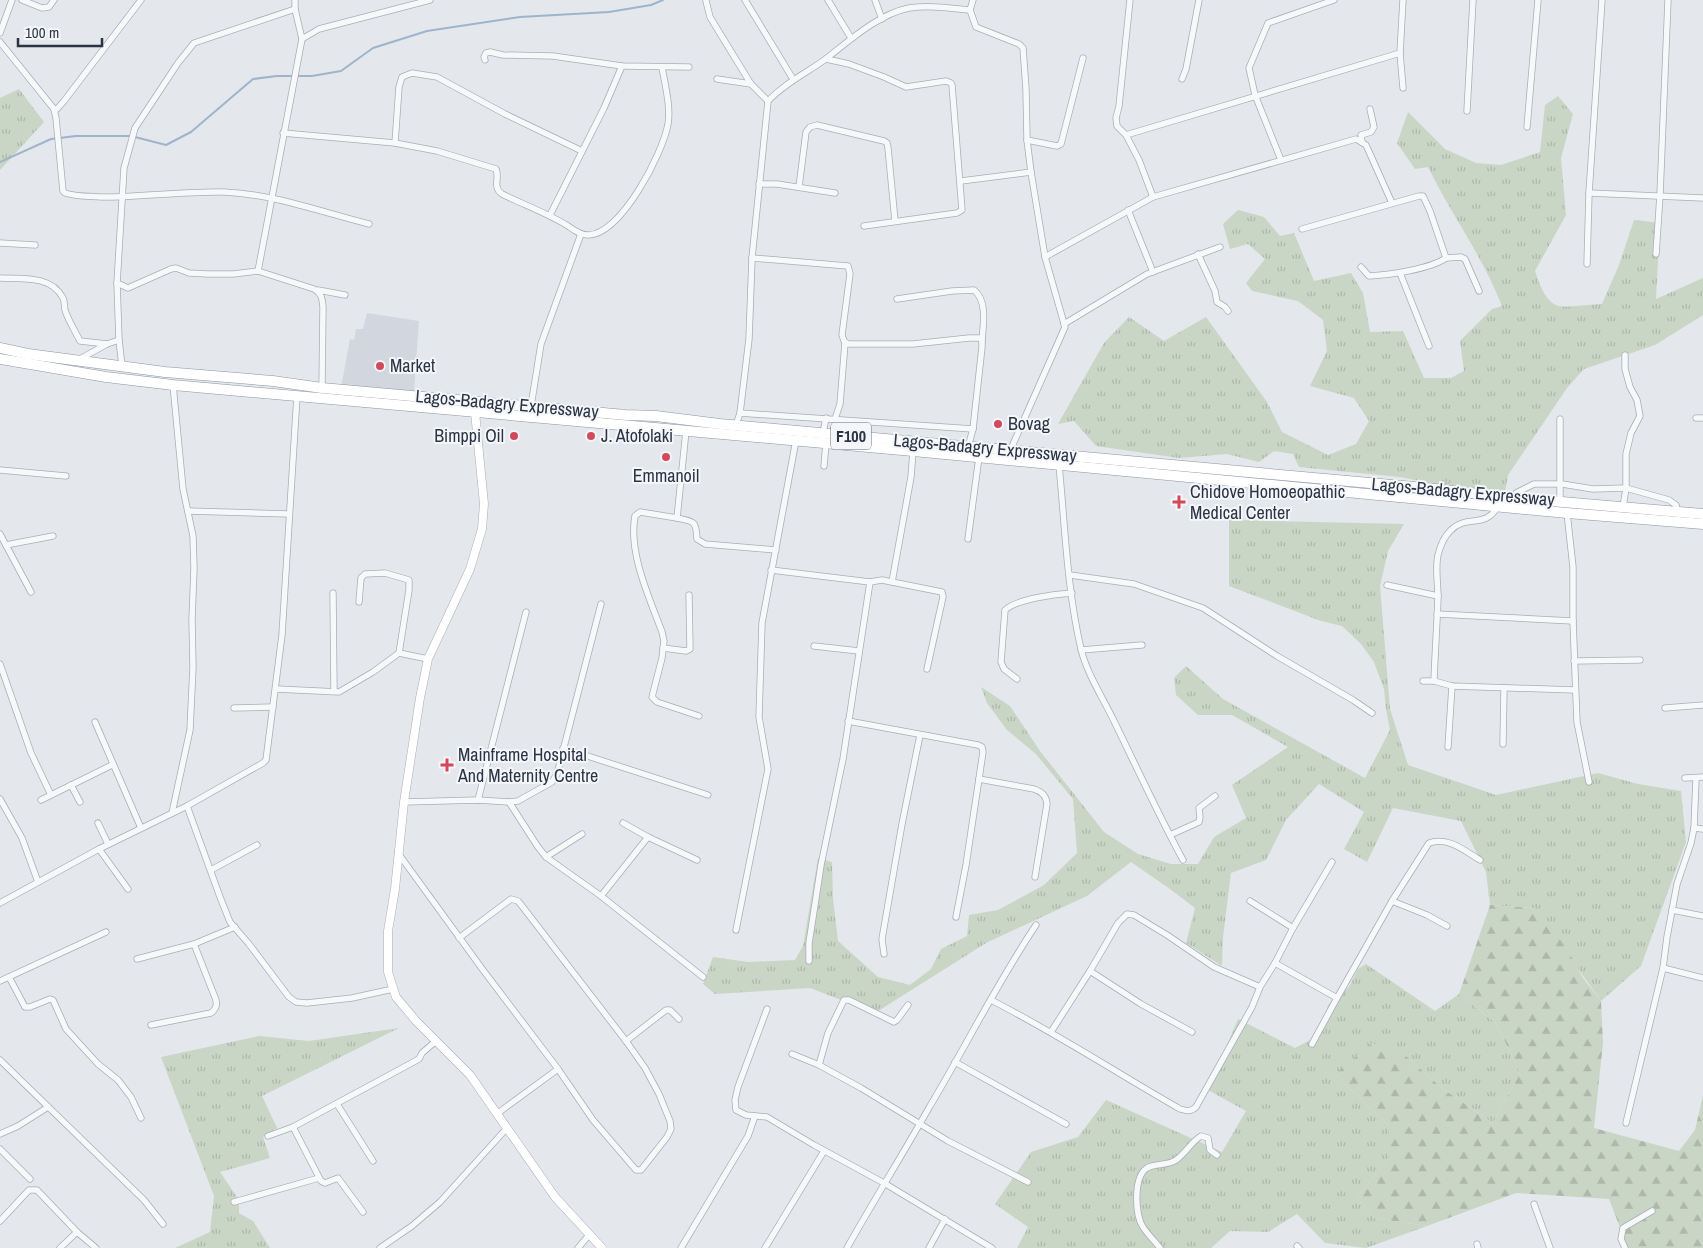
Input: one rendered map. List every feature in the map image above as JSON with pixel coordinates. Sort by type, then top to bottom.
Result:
[{"type":"highway","name":"Lagos-Badagry Expressway","points":[[0,348],[76,361],[165,372],[273,381],[322,388],[626,415],[656,416],[736,425],[913,451],[1567,513],[1703,524]]},
{"type":"highway","name":"Lagos-Badagry Expressway","points":[[0,359],[106,377],[172,385],[796,440],[824,438],[968,447],[1703,514]]},
{"type":"highway","points":[[273,381],[274,394]]},
{"type":"highway","points":[[654,427],[656,416]]},
{"type":"street","points":[[0,33],[12,0]]},
{"type":"street","points":[[22,0],[42,8],[49,7],[54,0]]},
{"type":"street","points":[[54,109],[57,109],[64,101],[141,0]]},
{"type":"street","points":[[258,271],[302,39],[295,9],[295,0]]},
{"type":"street","points":[[302,39],[319,29],[430,0]]},
{"type":"street","points":[[745,0],[793,79]]},
{"type":"street","points":[[828,0],[851,38]]},
{"type":"street","points":[[875,0],[882,19]]},
{"type":"street","points":[[973,0],[970,10],[976,27],[1019,44],[1022,48],[1026,89],[1027,140],[1031,172],[1045,257],[1064,324],[1064,330],[1010,451]]},
{"type":"street","points":[[1130,0],[1119,106],[1116,118],[1117,126],[1126,135],[1139,160],[1153,197]]},
{"type":"street","points":[[1182,80],[1186,69],[1198,0]]},
{"type":"street","points":[[1281,160],[1255,96],[1250,76],[1250,65],[1267,24],[1275,19],[1334,0]]},
{"type":"street","points":[[1403,0],[1400,53],[1403,88]]},
{"type":"street","points":[[1467,110],[1473,0]]},
{"type":"street","points":[[1526,127],[1538,0]]},
{"type":"street","points":[[1587,264],[1589,193],[1602,0]]},
{"type":"street","points":[[1656,254],[1668,0]]},
{"type":"street","points":[[706,1],[710,17],[751,84],[768,101]]},
{"type":"street","points":[[736,425],[740,413],[749,338],[752,258],[768,101],[793,79],[826,59],[851,38],[882,19],[898,12],[918,7],[970,10]]},
{"type":"street","points":[[122,366],[117,284],[124,168],[135,128],[194,43],[295,9]]},
{"type":"street","points":[[0,42],[54,109],[63,191],[65,193],[122,197],[182,192],[226,192],[271,198],[369,224]]},
{"type":"street","points":[[485,60],[484,57],[490,52],[504,55],[552,56],[622,66],[689,67]]},
{"type":"street","points":[[1126,135],[1400,53]]},
{"type":"street","points":[[1027,140],[1057,146],[1061,144],[1083,58]]},
{"type":"street","points":[[826,59],[842,61],[906,87],[946,81],[952,83],[963,208],[960,212],[864,226]]},
{"type":"street","points":[[550,215],[604,108],[622,66]]},
{"type":"street","points":[[283,132],[395,143],[437,151],[496,169],[498,172],[497,190],[516,201],[550,215],[581,234],[593,234],[612,224],[632,199],[648,174],[664,141],[668,122],[662,67]]},
{"type":"street","points":[[395,143],[401,79],[404,75],[412,74],[437,77],[505,114],[582,151]]},
{"type":"street","points":[[717,79],[751,84]]},
{"type":"street","points":[[1362,142],[1362,135],[1371,132],[1374,127],[1370,110]]},
{"type":"street","points":[[799,187],[806,132],[810,126],[817,125],[884,141],[887,143],[888,148],[895,221]]},
{"type":"street","points":[[1045,257],[1153,197],[1356,139],[1366,145],[1392,203]]},
{"type":"street","points":[[961,181],[1031,172]]},
{"type":"street","points":[[759,184],[799,187],[835,193]]},
{"type":"street","points":[[1589,193],[1703,198]]},
{"type":"street","points":[[1302,229],[1419,196],[1425,198],[1446,258]]},
{"type":"street","points":[[1128,210],[1153,272]]},
{"type":"street","points":[[531,406],[541,344],[581,234]]},
{"type":"street","points":[[0,243],[35,245]]},
{"type":"street","points":[[1064,324],[1153,272],[1220,246]]},
{"type":"street","points":[[1198,254],[1216,291],[1217,302],[1226,307],[1228,311]]},
{"type":"street","points":[[1361,267],[1369,276],[1400,273],[1436,263],[1446,258],[1461,257],[1465,259],[1479,291]]},
{"type":"street","points":[[752,258],[849,266],[842,335],[845,343],[840,404],[835,419]]},
{"type":"street","points":[[117,284],[128,288],[174,268],[189,273],[208,274],[258,271],[314,289],[345,295]]},
{"type":"street","points":[[1400,273],[1429,346]]},
{"type":"street","points":[[0,278],[29,279],[55,286],[64,299],[65,310],[80,341],[107,344]]},
{"type":"street","points":[[314,289],[322,296],[323,307],[322,388]]},
{"type":"street","points":[[897,299],[952,290],[974,290],[980,296],[984,320],[973,429],[968,447]]},
{"type":"street","points":[[845,343],[854,345],[912,344],[977,338],[982,341]]},
{"type":"street","points":[[76,361],[107,344],[119,340]]},
{"type":"street","points":[[1622,507],[1626,488],[1626,454],[1631,433],[1640,416],[1637,400],[1630,387],[1625,369],[1625,355]]},
{"type":"street","points":[[172,385],[183,489],[193,536],[194,568],[190,730],[172,813]]},
{"type":"street","points":[[0,903],[99,848],[187,806],[265,762],[276,689],[286,582],[296,396]]},
{"type":"street","points":[[475,412],[484,504],[482,529],[470,569],[428,659],[404,802],[388,931],[389,980],[396,997],[416,1021],[470,1075],[555,1197],[602,1248]]},
{"type":"street","points":[[740,413],[973,429]]},
{"type":"street","points":[[824,466],[826,418]]},
{"type":"street","points":[[1560,419],[1562,484],[1560,501]]},
{"type":"street","points":[[677,518],[686,431]]},
{"type":"street","points":[[736,930],[768,769],[761,734],[758,700],[762,624],[796,440]]},
{"type":"street","points":[[892,582],[911,477],[913,451]]},
{"type":"street","points":[[968,540],[979,457]]},
{"type":"street","points":[[1059,465],[1072,593],[1081,650],[1088,669],[1184,860]]},
{"type":"street","points":[[0,470],[66,476]]},
{"type":"street","points":[[1515,498],[1516,493],[1534,484],[1562,484],[1594,489],[1626,488],[1669,500],[1676,505],[1678,512]]},
{"type":"street","points":[[1434,681],[1438,556],[1449,532],[1463,522],[1488,518],[1493,515],[1498,506]]},
{"type":"street","points":[[188,511],[289,514]]},
{"type":"street","points":[[699,716],[657,702],[652,697],[664,648],[662,632],[635,554],[634,519],[636,514],[640,512],[693,522],[696,525],[697,538],[705,544],[776,550]]},
{"type":"street","points":[[1567,513],[1573,567],[1575,690],[1578,722],[1589,782]]},
{"type":"street","points":[[0,534],[31,592]]},
{"type":"street","points":[[6,544],[53,536]]},
{"type":"street","points":[[771,570],[870,582],[877,580],[940,591],[943,594],[927,669]]},
{"type":"street","points":[[359,602],[361,578],[365,574],[384,573],[410,581],[399,653]]},
{"type":"street","points":[[1070,575],[1134,584],[1203,608],[1277,656],[1372,713]]},
{"type":"street","points":[[809,961],[809,943],[820,865],[840,777],[870,582]]},
{"type":"street","points":[[1387,585],[1438,596]]},
{"type":"street","points":[[333,593],[334,690]]},
{"type":"street","points":[[1017,679],[1004,668],[1001,662],[1005,610],[1023,602],[1072,593]]},
{"type":"street","points":[[664,648],[686,651],[690,649],[689,594]]},
{"type":"street","points":[[404,802],[478,800],[509,802],[524,799],[552,782],[557,774],[601,604]]},
{"type":"street","points":[[478,800],[526,612]]},
{"type":"street","points":[[1437,614],[1573,621]]},
{"type":"street","points":[[814,646],[859,651]]},
{"type":"street","points":[[1081,650],[1142,646]]},
{"type":"street","points":[[276,689],[334,690],[339,692],[399,653],[428,659]]},
{"type":"street","points":[[1574,660],[1640,660]]},
{"type":"street","points":[[0,664],[31,753],[50,795]]},
{"type":"street","points":[[1422,681],[1434,681],[1452,686],[1575,690]]},
{"type":"street","points":[[1448,747],[1452,686]]},
{"type":"street","points":[[1503,744],[1504,688]]},
{"type":"street","points":[[1665,708],[1703,705]]},
{"type":"street","points":[[234,708],[273,708]]},
{"type":"street","points":[[848,721],[981,746],[983,752],[956,917]]},
{"type":"street","points":[[94,722],[141,828]]},
{"type":"street","points":[[884,954],[882,939],[920,735]]},
{"type":"street","points":[[563,748],[708,795]]},
{"type":"street","points":[[41,800],[112,765]]},
{"type":"street","points":[[1685,778],[1696,779],[1703,777]]},
{"type":"street","points":[[979,779],[1034,789],[1041,792],[1046,799],[1047,804],[1034,877]]},
{"type":"street","points":[[1626,1123],[1663,968],[1676,884],[1691,844],[1694,828],[1696,779]]},
{"type":"street","points":[[71,785],[80,802]]},
{"type":"street","points":[[1170,835],[1199,822],[1200,806],[1215,796]]},
{"type":"street","points":[[0,799],[22,838],[38,882]]},
{"type":"street","points":[[509,802],[546,857],[600,896],[703,977]]},
{"type":"street","points":[[187,806],[225,911],[234,927],[289,998],[296,1002],[307,1002],[352,998],[394,989]]},
{"type":"street","points":[[98,823],[108,844]]},
{"type":"street","points":[[623,823],[697,860]]},
{"type":"street","points":[[1694,828],[1703,829]]},
{"type":"street","points":[[546,857],[582,834]]},
{"type":"street","points":[[600,896],[648,837]]},
{"type":"street","points":[[1312,1044],[1392,901],[1429,843],[1439,840],[1451,842],[1480,860]]},
{"type":"street","points":[[211,870],[257,845]]},
{"type":"street","points":[[99,848],[128,889]]},
{"type":"street","points":[[398,852],[460,938],[558,1069],[593,1120],[636,1170],[641,1170],[671,1129],[671,1124],[659,1094],[645,1068],[626,1041],[518,901],[511,899],[460,938]]},
{"type":"street","points":[[991,1000],[1051,1032],[1172,1104],[1185,1110],[1192,1110],[1196,1107],[1248,1014],[1260,987],[1332,862]]},
{"type":"street","points":[[1250,901],[1293,928]]},
{"type":"street","points":[[1392,901],[1427,915],[1447,926]]},
{"type":"street","points":[[1672,910],[1703,916]]},
{"type":"street","points":[[1051,1032],[1121,918],[1131,913],[1167,934],[1214,967],[1260,987]]},
{"type":"street","points":[[847,1248],[956,1062],[981,1015],[1036,925]]},
{"type":"street","points":[[137,959],[194,944],[234,927]]},
{"type":"street","points":[[0,981],[106,932]]},
{"type":"street","points":[[151,1025],[212,1013],[215,1010],[216,1000],[194,944]]},
{"type":"street","points":[[1275,963],[1337,998]]},
{"type":"street","points":[[1663,968],[1703,978]]},
{"type":"street","points":[[1090,971],[1141,1004],[1192,1032]]},
{"type":"street","points":[[9,977],[25,1007],[30,1007],[50,999],[53,1000],[66,1029],[98,1064],[118,1080],[131,1097],[141,1118]]},
{"type":"street","points":[[819,1065],[828,1033],[844,1000],[849,1000],[894,1022],[908,1005]]},
{"type":"street","points":[[767,1008],[738,1087],[735,1100],[737,1112],[767,1117],[824,1151],[884,1183],[992,1248]]},
{"type":"street","points":[[626,1041],[666,1010],[670,1010],[679,1019]]},
{"type":"street","points":[[268,1136],[294,1127],[419,1059],[422,1052],[436,1041]]},
{"type":"street","points":[[792,1054],[819,1065],[861,1088],[919,1124],[1028,1182]]},
{"type":"street","points":[[0,1060],[144,1200],[163,1224]]},
{"type":"street","points":[[956,1062],[1066,1124]]},
{"type":"street","points":[[498,1113],[558,1069]]},
{"type":"street","points":[[337,1104],[373,1161]]},
{"type":"street","points":[[0,1134],[18,1126],[48,1107]]},
{"type":"street","points":[[681,1248],[748,1136],[755,1116]]},
{"type":"street","points":[[294,1127],[319,1178],[325,1182],[338,1178],[363,1212]]},
{"type":"street","points":[[380,1248],[412,1226],[440,1202],[507,1128]]},
{"type":"street","points":[[1160,1248],[1143,1227],[1139,1217],[1137,1194],[1138,1182],[1142,1172],[1149,1167],[1175,1161],[1201,1136],[1208,1138],[1210,1150],[1217,1155]]},
{"type":"street","points":[[0,1149],[30,1180]]},
{"type":"street","points":[[765,1248],[824,1151]]},
{"type":"street","points":[[234,1202],[319,1178]]},
{"type":"street","points":[[0,1220],[29,1190],[38,1190],[76,1232],[96,1248]]},
{"type":"street","points":[[1534,1204],[1550,1248]]},
{"type":"street","points":[[1624,1248],[1621,1239],[1623,1228],[1652,1211]]},
{"type":"street","points":[[929,1248],[945,1220]]},
{"type":"street","points":[[60,1248],[76,1232]]},
{"type":"street","points":[[578,1248],[589,1235]]},
{"type":"shaded area","name":"Market","points":[[367,313],[419,321],[414,391],[340,393],[350,339],[354,340],[356,329],[363,329]]},
{"type":"green space","points":[[19,89],[44,122],[0,170],[0,98]]},
{"type":"green space","points":[[1558,96],[1573,114],[1561,158],[1566,215],[1535,271],[1546,297],[1559,306],[1602,304],[1619,265],[1634,220],[1660,223],[1656,299],[1703,278],[1703,315],[1655,345],[1584,369],[1567,388],[1508,475],[1504,497],[1400,477],[1299,467],[1293,454],[1274,451],[1259,462],[1227,454],[1179,458],[1096,446],[1074,421],[1058,424],[1104,343],[1129,317],[1164,341],[1206,317],[1267,402],[1282,432],[1328,455],[1356,444],[1369,421],[1354,398],[1310,386],[1327,351],[1323,320],[1298,301],[1252,291],[1246,283],[1265,259],[1248,244],[1230,249],[1223,224],[1238,210],[1264,217],[1280,236],[1294,233],[1314,281],[1351,273],[1363,293],[1370,332],[1403,331],[1424,378],[1451,378],[1464,371],[1460,341],[1492,309],[1502,306],[1486,270],[1428,167],[1415,169],[1397,143],[1408,112],[1445,149],[1476,163],[1501,165],[1540,152],[1545,105]]},
{"type":"green space","points":[[1229,520],[1404,524],[1388,551],[1380,586],[1390,709],[1408,765],[1496,795],[1598,773],[1638,784],[1681,791],[1686,842],[1641,966],[1601,1001],[1535,908],[1490,905],[1486,872],[1461,821],[1393,808],[1367,862],[1344,849],[1364,812],[1319,784],[1286,820],[1266,860],[1231,873],[1223,937],[1222,966],[1186,943],[1195,908],[1131,862],[1087,896],[986,943],[875,1013],[810,988],[715,994],[703,984],[713,957],[748,962],[795,960],[803,946],[818,858],[832,862],[833,898],[838,941],[878,977],[910,985],[931,969],[941,949],[967,936],[969,915],[998,910],[1044,885],[1077,853],[1073,799],[1036,754],[1007,730],[987,703],[981,687],[1010,706],[1040,751],[1104,832],[1138,854],[1171,864],[1198,864],[1214,837],[1246,818],[1232,785],[1288,747],[1232,715],[1198,715],[1176,695],[1174,678],[1186,666],[1223,699],[1365,778],[1390,730],[1384,689],[1374,662],[1361,644],[1342,626],[1321,621],[1229,586]]},
{"type":"green space","points":[[1490,905],[1535,908],[1566,947],[1583,978],[1601,1001],[1603,1043],[1594,1128],[1679,1151],[1695,1130],[1703,1095],[1703,1248],[1628,1248],[1609,1199],[1516,1193],[1427,1226],[1374,1218],[1357,1197],[1389,1158],[1389,1126],[1335,1074],[1372,1043],[1406,1056],[1443,1089],[1493,1123],[1520,1073],[1496,1023],[1459,994]]},
{"type":"green space","points":[[1366,964],[1435,1011],[1459,994],[1496,1023],[1520,1073],[1493,1123],[1443,1089],[1406,1056],[1335,1074],[1389,1126],[1389,1158],[1357,1197],[1374,1218],[1427,1226],[1366,1248],[1325,1243],[1297,1214],[1268,1232],[1230,1231],[1211,1248],[1017,1248],[1028,1227],[995,1204],[1031,1152],[1078,1137],[1106,1100],[1222,1152],[1246,1111],[1208,1090],[1238,1019],[1295,1048],[1320,1035],[1328,1005],[1349,987],[1358,969]]},
{"type":"green space","points":[[399,1028],[262,1096],[277,1128],[263,1137],[270,1158],[220,1172],[239,1200],[239,1213],[253,1221],[270,1248],[175,1248],[210,1232],[214,1196],[161,1057],[259,1036],[309,1041]]},
{"type":"waterway","points":[[135,137],[166,145],[191,132],[253,79],[277,76],[312,76],[341,71],[373,48],[427,31],[520,17],[609,12],[651,5],[663,0]]},
{"type":"waterway","points":[[0,162],[51,139],[76,136],[130,136]]},
{"type":"place","name":"Market","points":[[380,366]]},
{"type":"place","name":"Bovag","points":[[998,424]]},
{"type":"place","name":"Bimppi Oil","points":[[514,436]]},
{"type":"place","name":"J. Atofolaki","points":[[591,436]]},
{"type":"place","name":"Emmanoil","points":[[666,457]]},
{"type":"place","name":"Chidove Homoeopathic Medical Center","points":[[1179,502]]},
{"type":"place","name":"Mainframe Hospital And Maternity Centre","points":[[447,765]]}]
